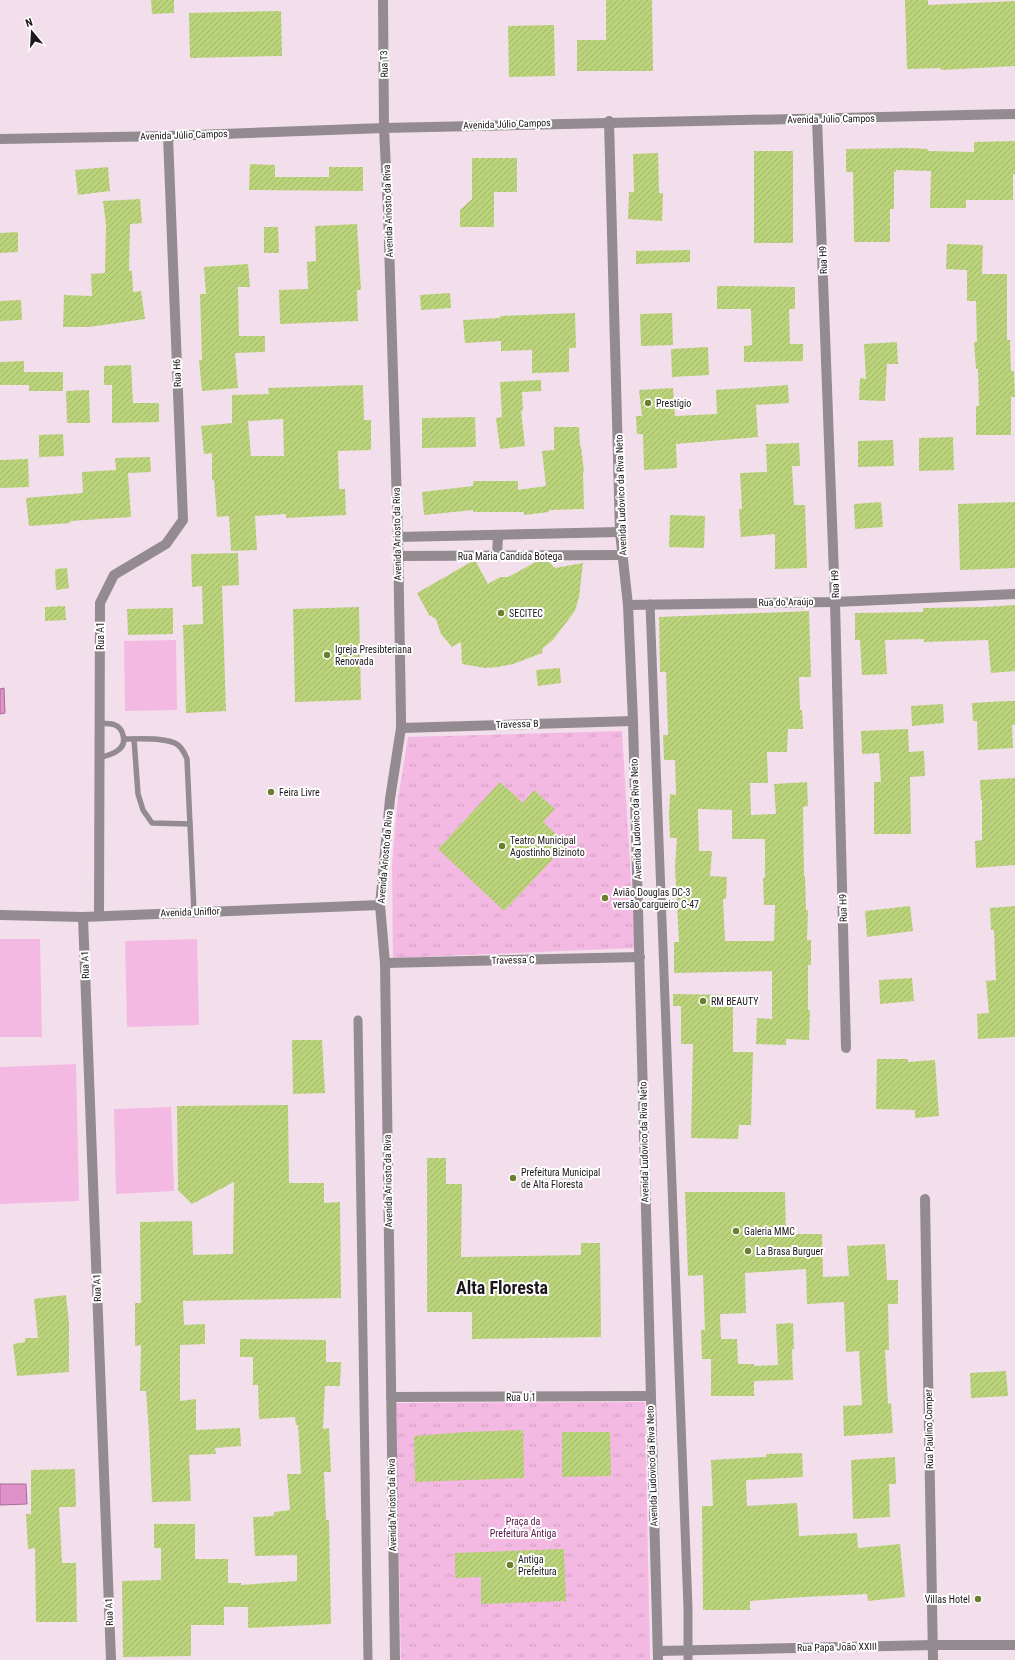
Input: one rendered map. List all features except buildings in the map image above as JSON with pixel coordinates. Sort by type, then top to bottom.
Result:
[{"type":"street","name":"Rua T3","points":[[383,0],[384,128]]},
{"type":"street","name":"Avenida Júlio Campos","points":[[0,139],[168,136],[609,121],[818,119],[1015,114]]},
{"type":"street","name":"Rua H9","points":[[818,119],[835,602],[846,1048]]},
{"type":"street","name":"Avenida Ludovico da Riva Neto","points":[[609,121],[620,532],[628,605],[633,721],[658,1655]]},
{"type":"street","name":"Avenida Ariosto da Riva","points":[[384,128],[398,537],[401,728],[390,799],[380,904],[385,963],[395,1660]]},
{"type":"street","name":"Rua H6","points":[[114,575],[166,544],[183,520],[168,136]]},
{"type":"street","name":"Rua Maria Candida Botega","points":[[398,537],[620,532]]},
{"type":"street","points":[[498,535],[498,556]]},
{"type":"street","name":"Rua Maria Candida Botega","points":[[398,556],[623,555]]},
{"type":"street","name":"Rua A1","points":[[99,916],[100,603],[114,575]]},
{"type":"street","name":"Rua do Araújo","points":[[628,605],[835,602],[1015,594]]},
{"type":"street","points":[[650,604],[688,1608],[688,1655]]},
{"type":"street","name":"Travessa B","points":[[401,728],[633,721]]},
{"type":"street","name":"Avenida Uniflor","points":[[0,915],[83,917],[380,904]]},
{"type":"street","name":"Rua A1","points":[[83,917],[111,1660]]},
{"type":"street","name":"Travessa C","points":[[385,963],[640,957]]},
{"type":"street","points":[[358,1020],[368,1660]]},
{"type":"street","name":"Rua Paulino Comper","points":[[925,1198],[934,1660]]},
{"type":"street","name":"Rua U 1","points":[[391,1397],[650,1396]]},
{"type":"street","name":"Rua Papa João XXIII","points":[[658,1655],[933,1645],[1015,1645]]},
{"type":"lane","points":[[99,758],[112,755],[122,747],[125,739],[122,730],[115,725],[100,723]]},
{"type":"lane","points":[[125,739],[168,741],[178,744],[184,751],[187,759],[194,912]]},
{"type":"lane","points":[[134,739],[138,794],[143,810],[152,823],[190,824]]},
{"type":"green space","points":[[176,640],[177,710],[125,711],[124,641]]},
{"type":"green space","points":[[622,731],[635,948],[393,958],[392,864],[397,805],[408,737]]},
{"type":"green space","points":[[0,939],[40,939],[42,1037],[0,1037]]},
{"type":"green space","points":[[197,939],[199,1025],[127,1027],[125,941]]},
{"type":"green space","points":[[76,1064],[79,1201],[0,1204],[0,1067]]},
{"type":"green space","points":[[171,1107],[174,1191],[116,1194],[114,1109]]},
{"type":"green space","name":"Praça da Prefeitura Antiga","points":[[645,1402],[650,1660],[401,1660],[396,1403]]},
{"type":"shaded area","points":[[4,688],[5,713],[0,714],[0,689]]},
{"type":"shaded area","points":[[0,1484],[26,1484],[27,1504],[0,1505]]},
{"type":"place","name":"Prestígio","points":[[648,403]]},
{"type":"place","name":"SECITEC","points":[[501,613]]},
{"type":"place","name":"Igreja Presibteriana Renovada","points":[[327,655]]},
{"type":"place","name":"Feira Livre","points":[[271,792]]},
{"type":"place","name":"Teatro Municipal Agostinho Bizinoto","points":[[502,846]]},
{"type":"place","name":"Avião Douglas DC-3 versão cargueiro C-47","points":[[605,898]]},
{"type":"place","name":"RM BEAUTY","points":[[703,1001]]},
{"type":"place","name":"Prefeitura Municipal de Alta Floresta","points":[[513,1178]]},
{"type":"place","name":"Galeria MMC","points":[[736,1231]]},
{"type":"place","name":"La Brasa Burguer","points":[[748,1251]]},
{"type":"place","name":"Antiga Prefeitura","points":[[510,1565]]},
{"type":"place","name":"Villas Hotel","points":[[978,1599]]},
{"type":"district","name":"Alta Floresta","points":[[502,1287]]}]
